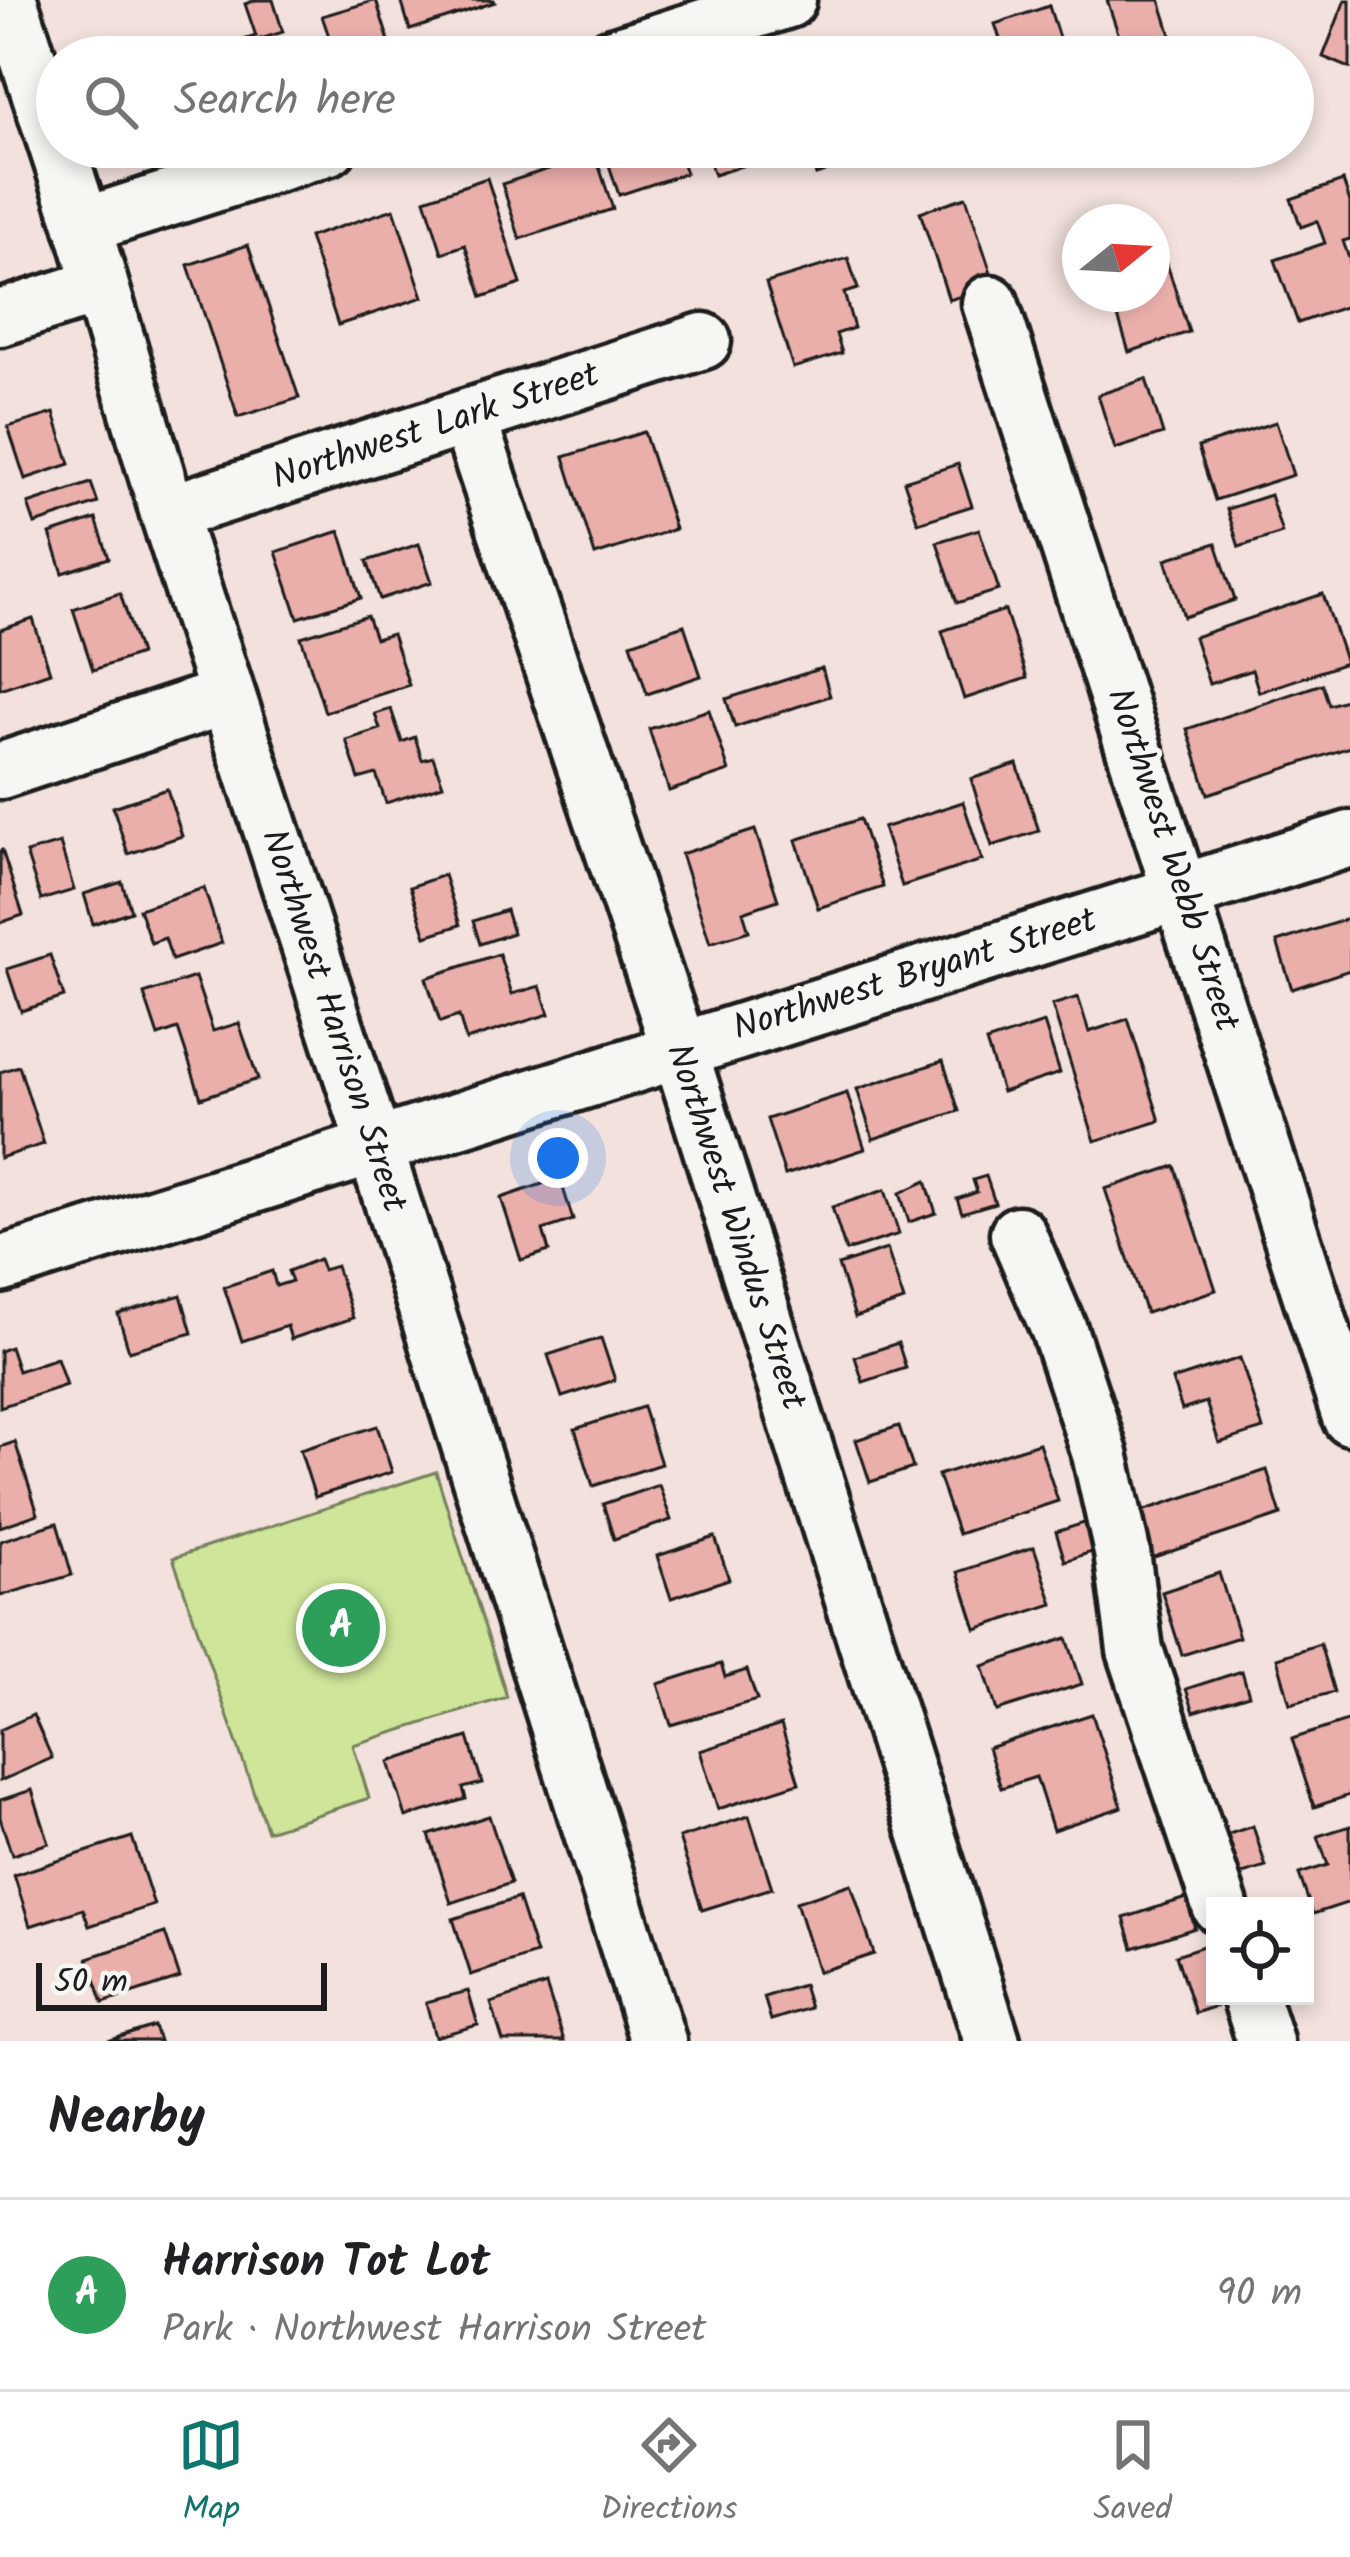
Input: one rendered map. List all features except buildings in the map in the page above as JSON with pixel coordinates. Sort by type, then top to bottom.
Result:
[{"type":"street","name":"Northwest Harrison Street","points":[[9,0],[36,84]]},
{"type":"street","points":[[676,36],[788,0]]},
{"type":"street","name":"Northwest Harrison Street","points":[[63,168],[168,513],[658,2041]]},
{"type":"street","points":[[82,226],[263,168]]},
{"type":"street","points":[[0,318],[100,286]]},
{"type":"street","name":"Northwest Webb Street","points":[[991,303],[1350,1418]]},
{"type":"street","name":"Northwest Lark Street","points":[[168,513],[703,341]]},
{"type":"street","name":"Northwest Windus Street","points":[[468,417],[679,1048],[992,2041]]},
{"type":"street","points":[[0,771],[227,696]]},
{"type":"street","name":"Northwest Bryant Street","points":[[0,1264],[1350,839]]},
{"type":"street","points":[[1018,1234],[1060,1330],[1100,1454],[1122,1552],[1135,1650],[1217,1897]]},
{"type":"street","points":[[1253,2005],[1265,2041]]},
{"type":"green space","points":[[436,1472],[507,1697],[353,1745],[369,1798],[267,1831],[173,1558]]},
{"type":"place","name":"Harrison Tot Lot","points":[[341,1628]]}]
